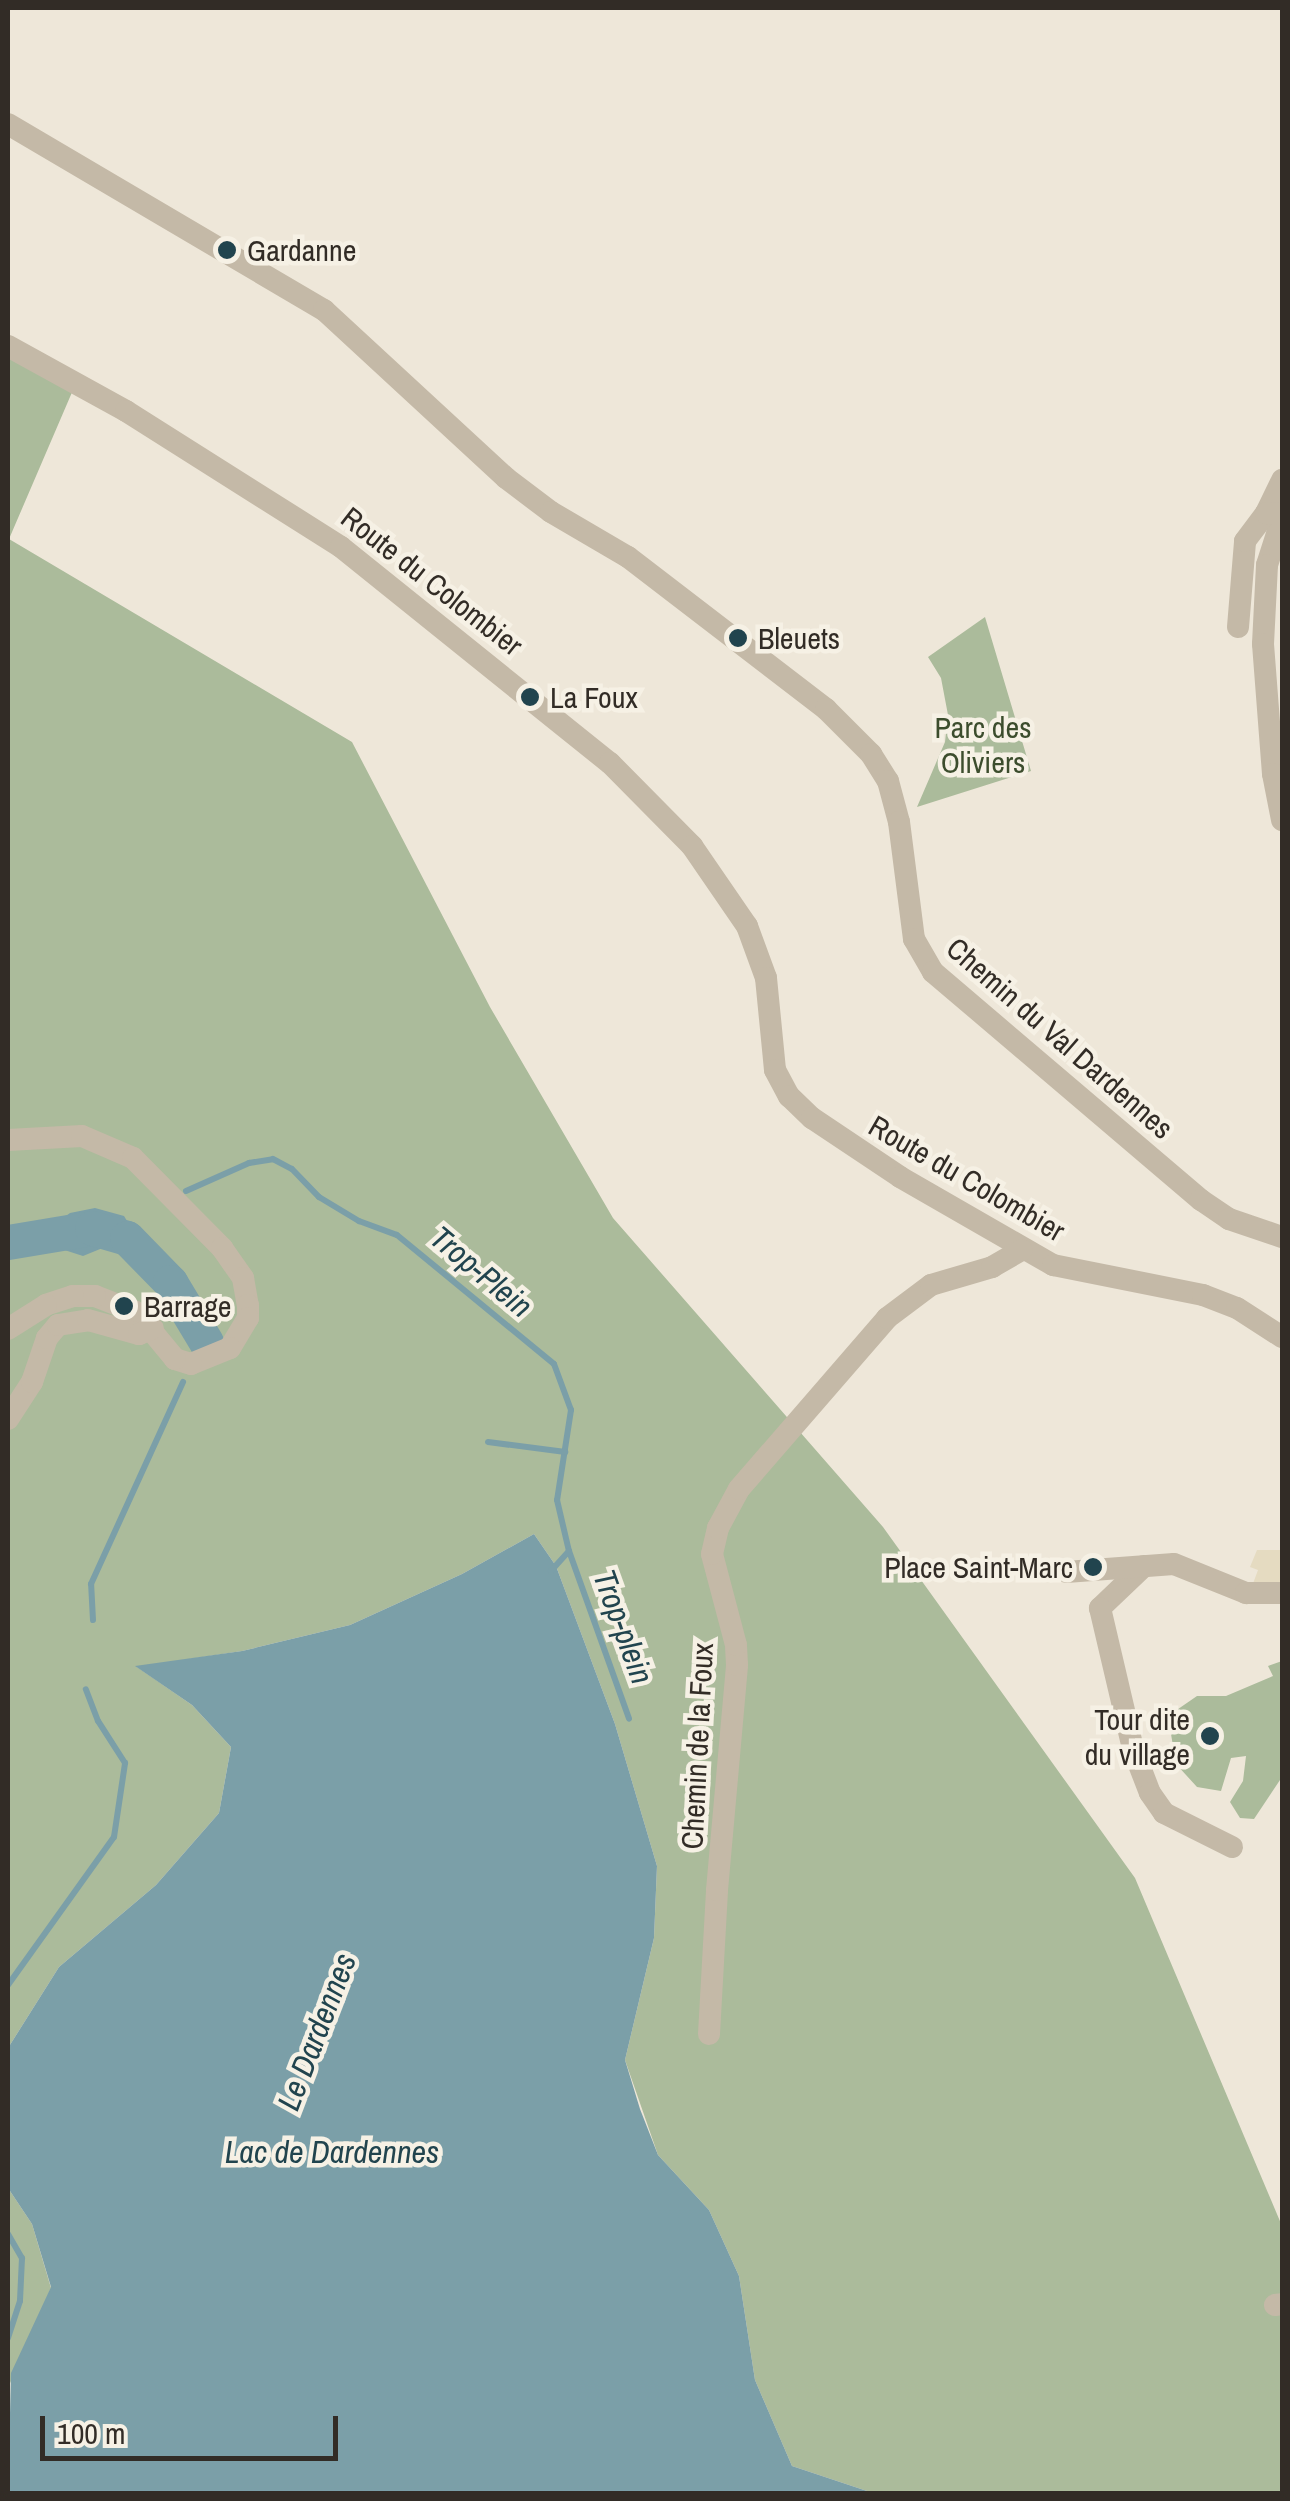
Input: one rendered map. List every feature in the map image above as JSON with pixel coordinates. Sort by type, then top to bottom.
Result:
[{"type":"street","name":"Chemin du Val Dardennes","points":[[8,124],[324,310],[506,478],[628,558],[826,709],[870,754],[888,781],[899,822],[914,939],[933,972],[1216,1212],[1282,1237]]},
{"type":"street","name":"Route du Colombier","points":[[8,346],[215,464],[355,556],[610,763],[692,846],[747,926],[766,978],[775,1070],[789,1096],[827,1129],[1022,1250],[1077,1272],[1212,1299],[1237,1308],[1282,1337]]},
{"type":"street","points":[[1282,480],[1267,564],[1263,644],[1273,774],[1282,820]]},
{"type":"street","points":[[1238,627],[1245,541],[1277,515]]},
{"type":"street","points":[[8,1140],[82,1136],[102,1142],[141,1164],[212,1236],[243,1278],[248,1318],[236,1341],[224,1353],[198,1363],[175,1359],[153,1328],[124,1306],[83,1295],[46,1305],[8,1329]]},
{"type":"street","name":"Chemin de la Foux","points":[[709,2034],[716,1890],[737,1665],[736,1644],[712,1554],[718,1528],[739,1489],[888,1318],[931,1285],[992,1267],[1022,1250]]},
{"type":"street","points":[[8,1419],[32,1382],[47,1338],[58,1326],[88,1320],[139,1334],[153,1328]]},
{"type":"street","points":[[1066,1572],[1174,1564],[1246,1593],[1282,1592]]},
{"type":"street","points":[[1144,1566],[1100,1608],[1129,1736],[1150,1792],[1164,1813],[1232,1847]]},
{"type":"green space","points":[[8,358],[76,383],[9,539],[352,742],[490,1007],[613,1218],[883,1527],[1135,1878],[1282,2226],[1282,2493],[873,2493],[792,2466],[755,2380],[739,2276],[709,2210],[658,2155],[625,2060],[654,1938],[657,1866],[615,1724],[556,1566],[534,1534],[462,1574],[350,1625],[242,1651],[137,1667],[192,1705],[231,1747],[219,1813],[156,1885],[59,1967],[8,2048]]},
{"type":"green space","name":"Parc des Oliviers","points":[[985,617],[1031,771],[917,807],[945,742],[948,715],[941,678],[928,657]]},
{"type":"green space","points":[[1282,1661],[1282,1777],[1254,1819],[1240,1818],[1230,1802],[1243,1781],[1246,1756],[1231,1758],[1221,1791],[1197,1787],[1176,1764],[1168,1716],[1197,1696],[1226,1696],[1273,1676],[1268,1666]]},
{"type":"green space","points":[[8,2188],[32,2224],[51,2288],[8,2388]]},
{"type":"shaded area","points":[[1257,1550],[1282,1550],[1282,1586],[1251,1589],[1258,1570],[1250,1567]]},
{"type":"water","points":[[95,1208],[124,1216],[130,1226],[127,1238],[83,1256],[52,1246],[48,1235],[54,1225],[70,1213]]},
{"type":"water","name":"Lac de Dardennes","points":[[534,1534],[556,1566],[615,1724],[657,1866],[654,1938],[625,2060],[640,2109],[658,2155],[709,2210],[739,2276],[755,2380],[792,2466],[873,2493],[8,2493],[11,2373],[51,2287],[32,2224],[8,2188],[8,2048],[59,1967],[156,1885],[219,1813],[231,1747],[192,1705],[135,1666],[242,1651],[350,1625],[462,1574]]},
{"type":"waterway","name":"Trop-Plein","points":[[186,1191],[249,1163],[273,1159],[292,1169],[319,1197],[359,1221],[397,1235],[554,1364],[571,1410],[557,1500],[569,1551],[551,1571]]},
{"type":"waterway","points":[[8,1242],[92,1228],[127,1238],[170,1282],[206,1342]]},
{"type":"waterway","points":[[93,1620],[91,1584],[183,1382]]},
{"type":"waterway","points":[[488,1442],[565,1452]]},
{"type":"waterway","name":"Trop-plein","points":[[569,1551],[629,1719]]},
{"type":"waterway","points":[[8,1985],[114,1837],[125,1763],[98,1721],[86,1689]]},
{"type":"waterway","points":[[8,2234],[22,2258],[20,2301],[8,2338]]},
{"type":"place","name":"Gardanne","points":[[227,250]]},
{"type":"place","name":"Bleuets","points":[[738,638]]},
{"type":"place","name":"La Foux","points":[[530,697]]},
{"type":"place","name":"Barrage","points":[[124,1306]]},
{"type":"place","name":"Place Saint-Marc","points":[[1093,1567]]},
{"type":"place","name":"Tour dite du village","points":[[1210,1736]]},
{"type":"water label","name":"Le Dardennes","points":[[317,2032]]}]
